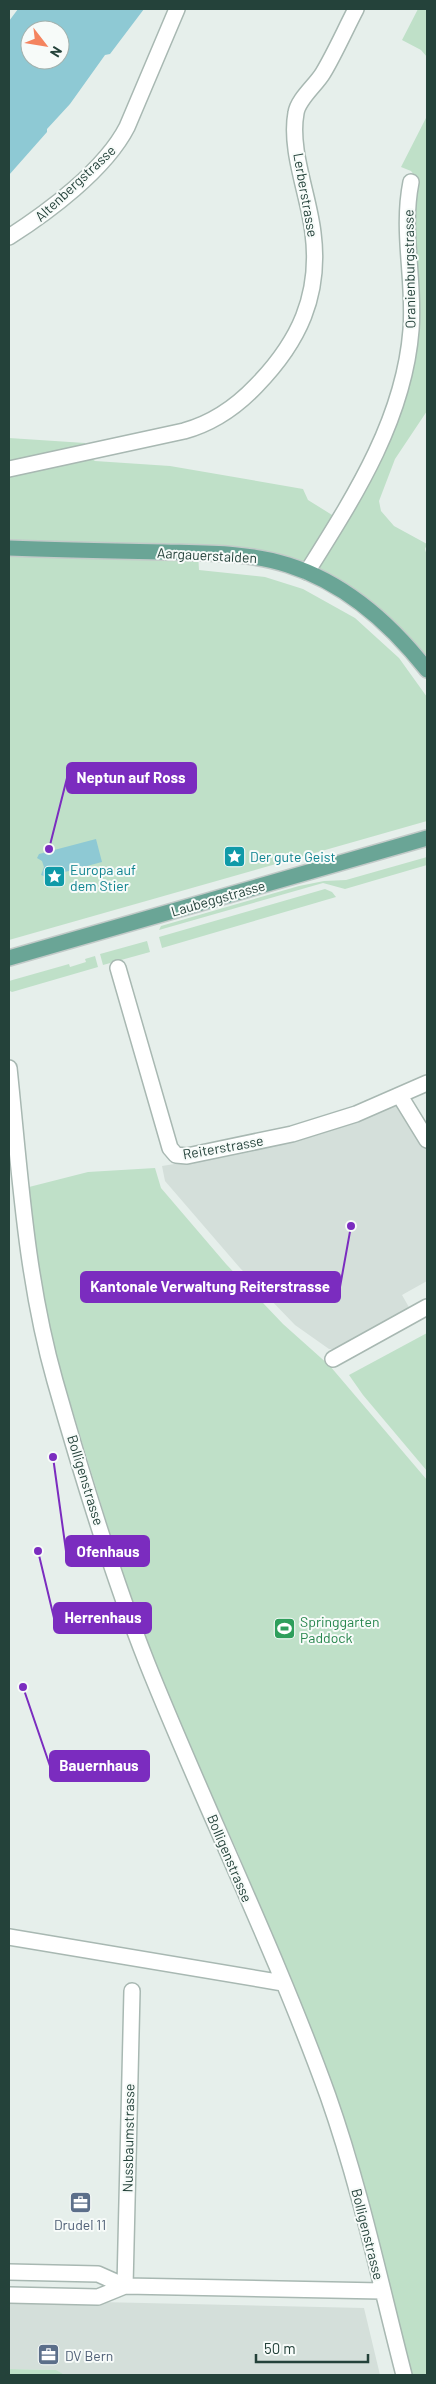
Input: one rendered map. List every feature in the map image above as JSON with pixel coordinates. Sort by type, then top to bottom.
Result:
[{"type":"main road","name":"Aargauerstalden","points":[[9,548],[223,554],[264,559],[307,572],[337,588],[382,620],[398,635],[427,670]]},
{"type":"main road","name":"Laubeggstrasse","points":[[9,958],[427,838]]},
{"type":"street","name":"Altenbergstrasse","points":[[9,237],[59,202],[118,143],[127,127],[177,9]]},
{"type":"street","name":"Lerberstrasse","points":[[9,469],[184,431],[205,424],[236,406],[280,361],[300,327],[309,298],[314,268],[314,234],[296,143],[296,113],[323,74],[356,9]]},
{"type":"street","name":"Oranienburgstrasse","points":[[307,572],[360,485],[384,433],[397,397],[411,331],[412,290],[406,223],[412,182]]},
{"type":"street","name":"Reiterstrasse","points":[[118,968],[170,1148],[176,1155],[187,1156],[292,1134],[356,1114],[427,1083]]},
{"type":"street","name":"Bolligenstrasse","points":[[9,1068],[30,1266],[55,1380],[104,1539],[139,1642],[283,1983],[325,2090],[347,2154],[404,2375]]},
{"type":"street","points":[[400,1096],[427,1140]]},
{"type":"street","points":[[333,1359],[427,1307]]},
{"type":"street","points":[[9,1937],[283,1983]]},
{"type":"street","name":"Nussbaumstrasse","points":[[125,2286],[132,1991]]},
{"type":"street","points":[[9,2272],[98,2274],[125,2286],[382,2291]]},
{"type":"street","points":[[9,2295],[98,2297],[125,2286]]},
{"type":"shaded area","points":[[398,1103],[427,1150],[427,1281],[402,1295],[410,1309],[339,1349],[329,1349],[295,1325],[240,1268],[165,1181],[162,1166],[217,1157]]},
{"type":"shaded area","points":[[9,2300],[364,2308],[380,2375],[65,2375],[55,2370],[9,2369]]},
{"type":"green space","points":[[418,9],[427,9],[427,57],[421,50],[402,40]]},
{"type":"green space","points":[[427,116],[427,411],[395,459],[379,501],[381,511],[394,526],[427,544],[425,549],[427,556],[427,669],[414,651],[312,573],[198,553],[199,570],[265,577],[303,589],[355,618],[399,658],[427,697],[427,821],[9,940],[9,438],[85,443],[89,457],[95,461],[170,466],[303,489],[308,500],[345,523],[397,417],[418,180],[411,171],[401,167]]},
{"type":"green space","points":[[427,857],[427,865],[345,889],[323,883],[159,930],[161,926],[299,886],[324,881],[346,880]]},
{"type":"green space","points":[[325,889],[332,892],[336,897],[162,948],[159,937]]},
{"type":"green space","points":[[147,941],[150,952],[103,965],[100,954]]},
{"type":"green space","points":[[95,956],[98,967],[10,991],[9,981],[69,964],[70,967],[86,962],[85,959]]},
{"type":"green space","name":"Springgarten Paddock","points":[[155,1168],[161,1188],[226,1264],[283,1324],[330,1366],[427,1480],[427,2375],[411,2375],[374,2220],[355,2151],[335,2092],[238,1853],[176,1716],[130,1599],[55,1353],[38,1266],[29,1187],[88,1172]]},
{"type":"green space","points":[[427,1333],[427,1471],[363,1395],[349,1375]]},
{"type":"green space","points":[[9,2369],[56,2370],[65,2375],[9,2375]]},
{"type":"water","points":[[18,9],[144,9],[110,54],[105,55],[70,104],[9,175],[9,21]]},
{"type":"water","points":[[96,839],[102,862],[46,877],[41,875],[44,867],[42,861],[37,858],[39,854]]},
{"type":"place","name":"Neptun auf Ross","points":[[49,849]]},
{"type":"place","name":"Der gute Geist","points":[[234,856]]},
{"type":"place","name":"Europa auf dem Stier","points":[[54,877]]},
{"type":"place","name":"Kantonale Verwaltung Reiterstrasse","points":[[351,1226]]},
{"type":"place","name":"Ofenhaus","points":[[53,1457]]},
{"type":"place","name":"Herrenhaus","points":[[38,1551]]},
{"type":"place","name":"Springgarten Paddock","points":[[284,1629]]},
{"type":"place","name":"Bauernhaus","points":[[23,1687]]},
{"type":"place","name":"Drudel 11","points":[[80,2202]]},
{"type":"place","name":"DV Bern","points":[[49,2355]]}]
